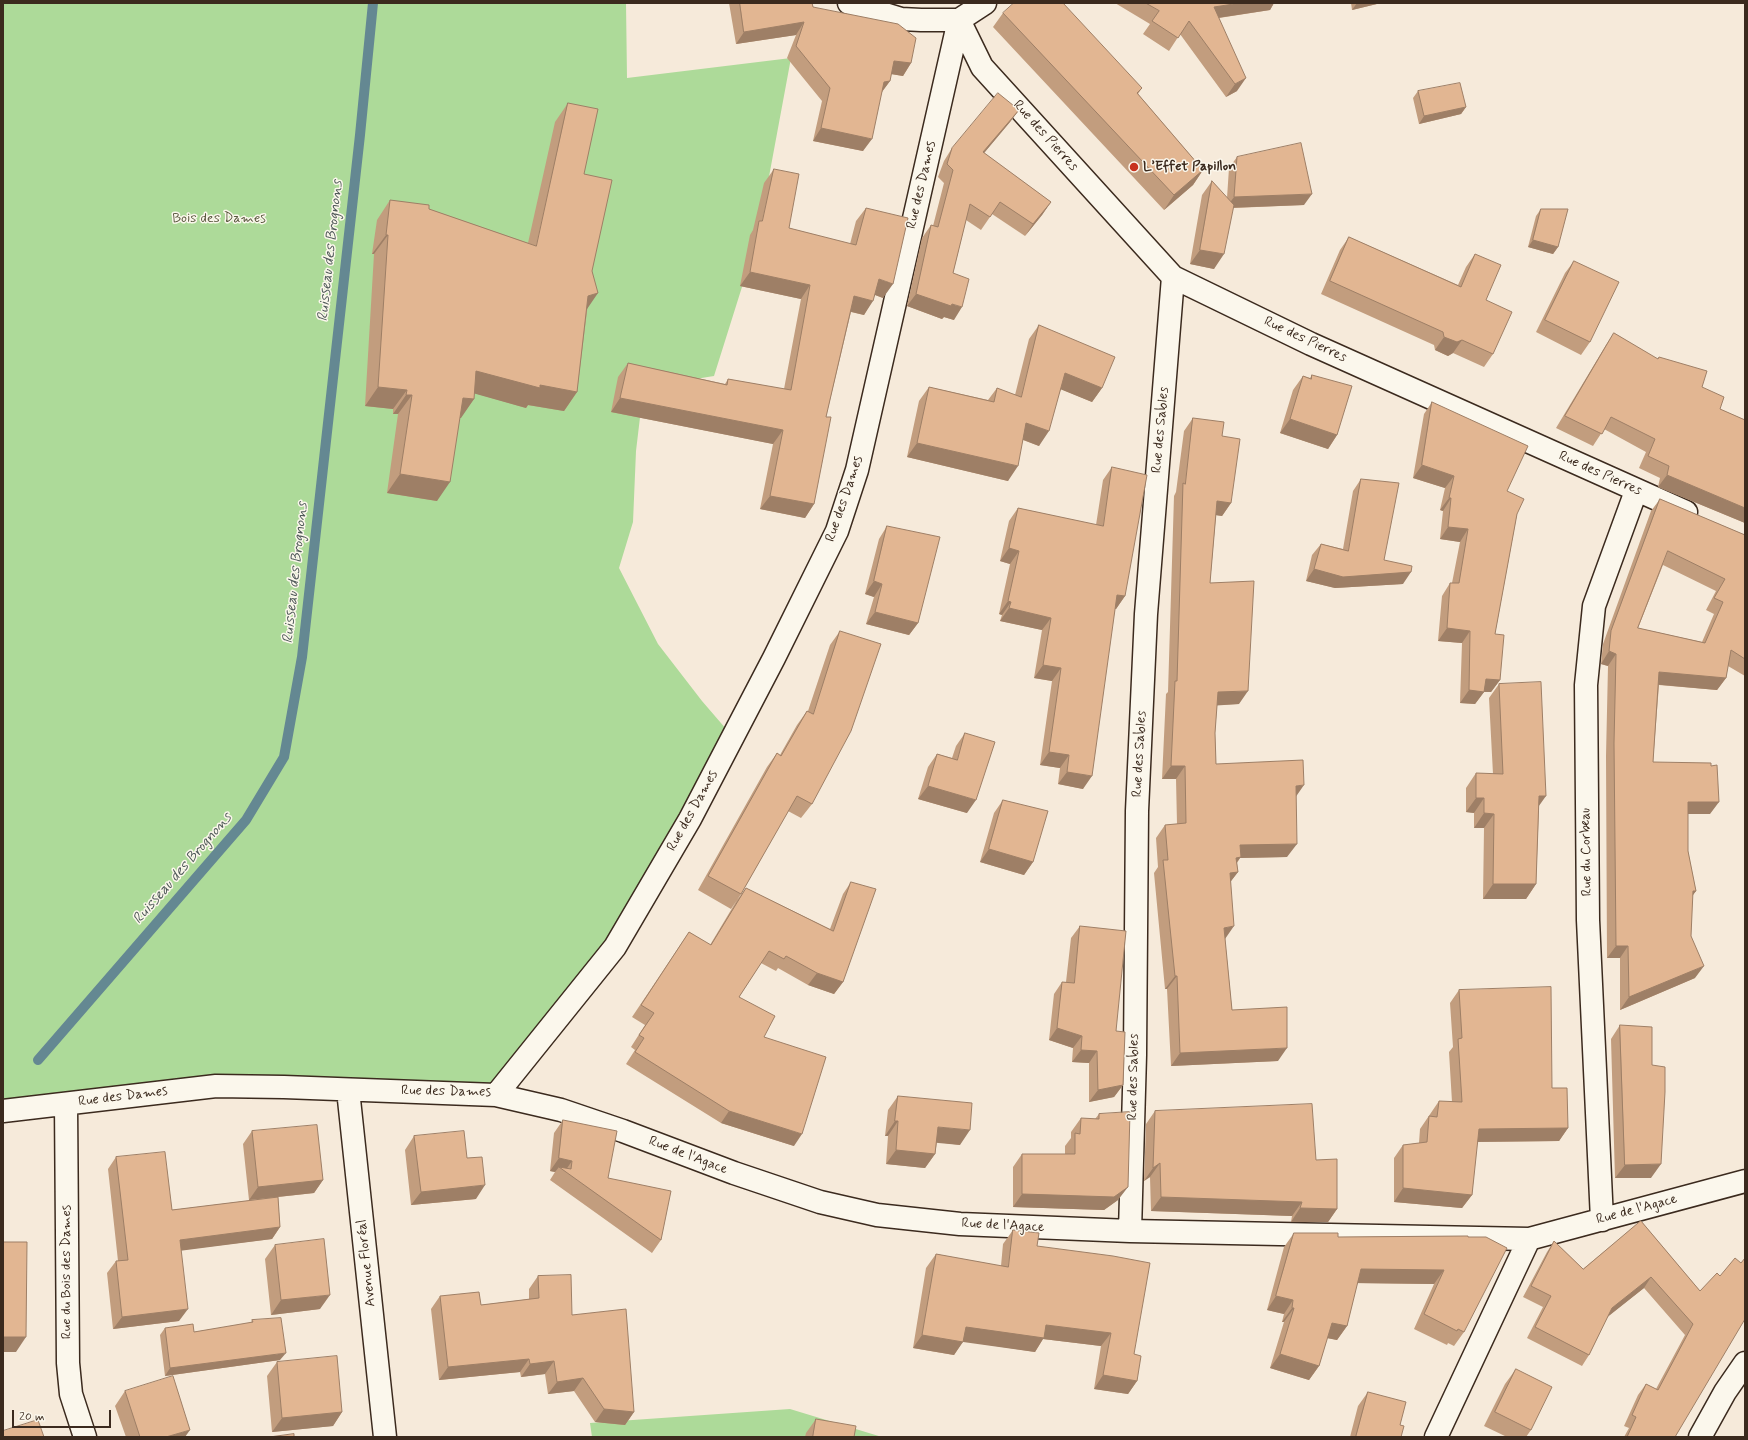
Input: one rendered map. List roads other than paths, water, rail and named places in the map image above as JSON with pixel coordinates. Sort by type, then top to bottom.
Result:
[{"type":"street","points":[[850,3],[901,19],[959,20],[986,3]]},
{"type":"street","name":"Rue des Pierres","points":[[959,20],[982,67],[1173,277],[1311,344],[1701,519]]},
{"type":"street","name":"Rue des Dames","points":[[3,1111],[216,1086],[496,1095],[615,947],[690,819],[774,658],[837,531],[857,470],[959,20]]},
{"type":"street","name":"Rue des Sables","points":[[1130,1231],[1135,1055],[1137,811],[1146,614],[1173,277]]},
{"type":"street","name":"Rue du Corbeau","points":[[1602,1220],[1588,920],[1586,685],[1594,606],[1636,491]]},
{"type":"street","name":"Avenue Floréal","points":[[348,1090],[386,1437]]},
{"type":"street","name":"Rue de l'Agace","points":[[496,1095],[561,1110],[623,1131],[734,1173],[812,1199],[877,1215],[960,1224],[1130,1231],[1529,1239],[1745,1181]]},
{"type":"street","name":"Rue du Bois des Dames","points":[[66,1104],[68,1363],[71,1394],[85,1437]]},
{"type":"street","points":[[1436,1437],[1529,1239]]},
{"type":"street","points":[[1700,1437],[1725,1392],[1745,1363]]},
{"type":"waterway","name":"Ruisseau des Brognons","points":[[38,1060],[246,820],[284,757],[302,657],[360,135],[373,3]]},
{"type":"place","name":"L’Effet Papillon","points":[[1134,167]]},
{"type":"park label","name":"Bois des Dames","points":[[219,219]]}]
